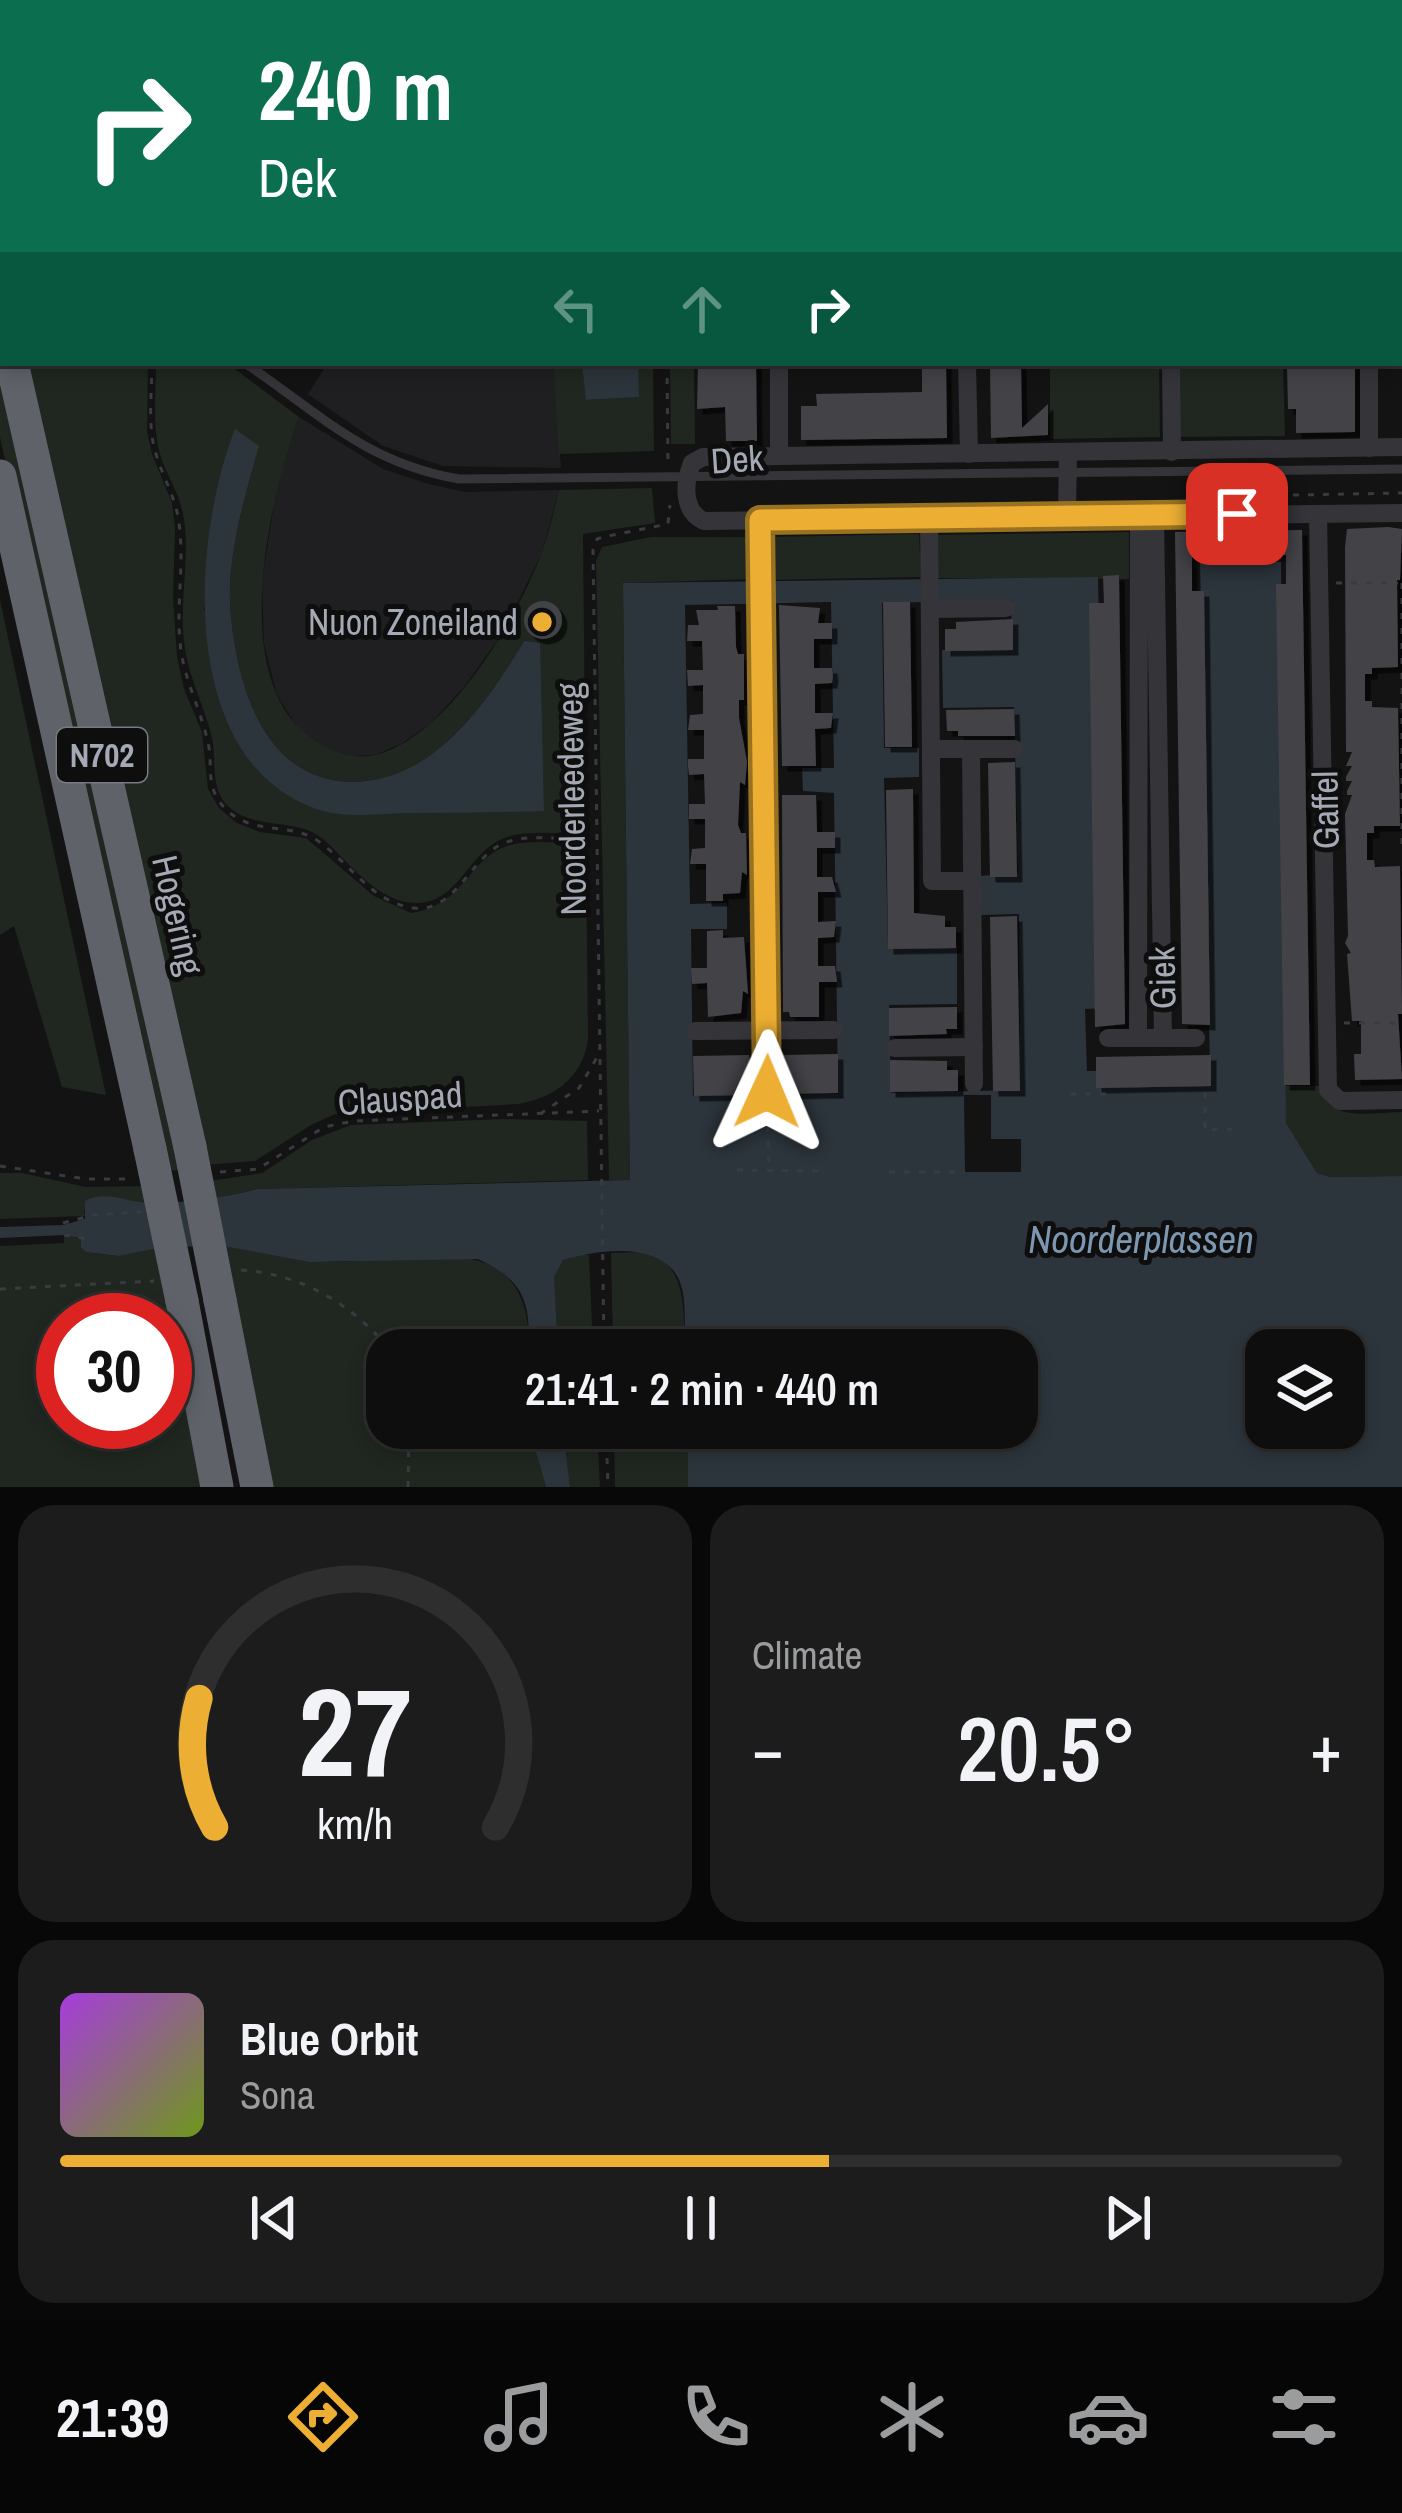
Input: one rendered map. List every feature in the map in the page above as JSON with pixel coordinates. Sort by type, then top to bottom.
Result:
[{"type":"highway","name":"Hogering","points":[[13,366],[190,1147],[228,1285],[257,1487]]},
{"type":"highway","name":"N702","points":[[0,476],[171,1291],[217,1487]]},
{"type":"street","points":[[778,366],[779,457]]},
{"type":"street","points":[[967,366],[969,454]]},
{"type":"street","points":[[1171,366],[1172,452]]},
{"type":"street","points":[[1369,366],[1369,448]]},
{"type":"street","name":"Dek","points":[[1402,447],[704,457],[678,478],[698,520],[1402,513]]},
{"type":"street","points":[[1067,516],[1068,452]]},
{"type":"street","name":"Gaffel","points":[[1318,514],[1328,1090],[1340,1101],[1402,1100]]},
{"type":"street","name":"Giek","points":[[1147,515],[1163,1038],[1138,1038],[1147,515]]},
{"type":"street","points":[[929,518],[932,881],[972,881]]},
{"type":"street","points":[[760,520],[767,1092]]},
{"type":"street","points":[[930,606],[1006,608]]},
{"type":"street","points":[[931,749],[1014,749]]},
{"type":"street","points":[[971,749],[974,1084]]},
{"type":"street","points":[[694,1031],[834,1030]]},
{"type":"street","points":[[1108,1038],[1138,1038]]},
{"type":"street","points":[[1163,1038],[1196,1038]]},
{"type":"street","points":[[896,1048],[974,1047]]},
{"type":"lane","points":[[249,366],[371,453],[428,473],[487,480],[1402,469]]},
{"type":"path","points":[[152,366],[155,452],[176,501],[180,529],[181,652],[207,739],[210,782],[219,801],[233,815],[259,828],[300,833],[318,841],[373,890],[419,909],[451,895],[499,845],[537,839],[594,841]]},
{"type":"path","points":[[667,366],[678,478]]},
{"type":"path","name":"Noorderleedeweg","points":[[603,1329],[593,544],[603,537],[668,524],[678,478]]},
{"type":"path","points":[[1320,583],[1401,583],[1402,852]]},
{"type":"path","points":[[1327,1023],[1402,1023]]},
{"type":"path","points":[[539,1114],[579,1088],[600,1052]]},
{"type":"path","points":[[1205,1091],[1205,1130],[1232,1129]]},
{"type":"path","points":[[767,1092],[769,1172]]},
{"type":"path","points":[[1070,1094],[1111,1094]]},
{"type":"path","name":"Clauspad","points":[[213,1173],[258,1168],[324,1127],[354,1120],[601,1111]]},
{"type":"path","points":[[0,1166],[86,1179],[147,1164]]},
{"type":"path","points":[[737,1170],[827,1171]]},
{"type":"path","points":[[890,1172],[965,1172]]},
{"type":"path","points":[[63,1223],[94,1215],[142,1212]]},
{"type":"path","points":[[64,1235],[93,1240]]},
{"type":"path","points":[[228,1285],[300,1282],[363,1317],[373,1329]]},
{"type":"path","points":[[0,1289],[171,1291]]},
{"type":"path","points":[[408,1487],[409,1449]]},
{"type":"path","points":[[607,1449],[608,1487]]},
{"type":"shaded area","points":[[3,366],[184,1170],[162,1171],[0,437]]},
{"type":"shaded area","points":[[29,366],[148,366],[147,432],[172,503],[175,528],[177,656],[184,689],[202,732],[208,789],[219,808],[237,823],[260,832],[306,838],[374,896],[411,913],[444,900],[485,859],[510,845],[586,844],[588,1040],[580,1065],[564,1084],[518,1104],[335,1114],[255,1161],[203,1165]]},
{"type":"shaded area","points":[[156,366],[231,366],[299,417],[268,537],[262,630],[269,673],[285,709],[310,737],[343,754],[370,756],[406,742],[456,698],[498,640],[531,579],[559,490],[652,488],[655,523],[583,534],[586,835],[534,833],[504,838],[444,894],[419,903],[404,902],[378,890],[312,832],[251,819],[229,807],[216,783],[212,738],[186,655],[185,530],[155,421]],"holes":[[[259,446],[242,509],[230,596],[235,649],[254,712],[286,757],[305,770],[347,782],[391,776],[412,767],[472,717],[524,641],[544,811],[296,800],[204,609]]]},
{"type":"shaded area","points":[[326,366],[553,366],[561,468],[443,466],[383,446],[308,394]]},
{"type":"shaded area","points":[[553,366],[582,366],[587,400],[638,397],[638,366],[653,366],[654,451],[559,454]]},
{"type":"shaded area","points":[[670,366],[694,366],[695,444],[671,444]]},
{"type":"shaded area","points":[[1050,366],[1159,366],[1160,437],[1050,439]]},
{"type":"shaded area","points":[[1179,366],[1283,366],[1285,436],[1180,437]]},
{"type":"shaded area","points":[[299,417],[383,469],[429,484],[465,492],[559,490],[542,553],[502,634],[430,724],[375,755],[350,756],[326,749],[299,730],[277,695],[264,644],[262,581],[279,472]]},
{"type":"shaded area","points":[[1129,532],[1129,579],[935,578],[934,535]]},
{"type":"shaded area","points":[[919,534],[921,577],[767,580],[767,537]]},
{"type":"shaded area","points":[[651,537],[752,537],[754,579],[623,583],[630,1180],[609,1180],[596,561],[602,547]]},
{"type":"shaded area","points":[[0,600],[106,1095],[62,1087],[14,926],[0,935]]},
{"type":"shaded area","points":[[1285,1086],[1320,1086],[1332,1106],[1342,1111],[1402,1112],[1402,1176],[1317,1173],[1286,1123]]},
{"type":"shaded area","points":[[587,1121],[588,1180],[258,1189],[207,1200],[203,1182],[262,1173],[312,1140],[351,1125]]},
{"type":"shaded area","points":[[0,1173],[86,1187],[149,1186],[152,1203],[84,1210],[85,1216],[0,1219]]},
{"type":"shaded area","points":[[64,1235],[82,1238],[86,1252],[118,1256],[163,1247],[172,1293],[36,1293],[36,1449],[192,1449],[192,1389],[212,1487],[0,1487],[0,1246],[64,1243]]},
{"type":"shaded area","points":[[223,1246],[319,1262],[465,1258],[491,1266],[512,1282],[525,1309],[527,1329],[366,1329],[366,1449],[535,1449],[546,1487],[267,1487]]},
{"type":"shaded area","points":[[639,1252],[667,1265],[680,1289],[684,1329],[613,1329],[611,1253]]},
{"type":"shaded area","points":[[589,1255],[592,1329],[557,1329],[553,1277],[563,1260]]},
{"type":"shaded area","points":[[565,1449],[598,1449],[600,1487],[570,1487]]},
{"type":"shaded area","points":[[614,1449],[687,1449],[688,1487],[615,1487]]},
{"type":"water","points":[[582,366],[638,366],[639,397],[586,400]]},
{"type":"water","points":[[235,429],[259,446],[233,553],[231,617],[243,681],[270,739],[286,757],[325,778],[347,782],[391,776],[432,754],[459,730],[495,687],[524,641],[540,643],[544,811],[336,814],[314,808],[270,782],[238,743],[217,695],[207,641],[205,584],[220,475]]},
{"type":"water","name":"Noorderplassen","points":[[1200,561],[1281,562],[1286,1123],[1317,1173],[1402,1176],[1402,1487],[688,1487],[687,1449],[1038,1449],[1038,1329],[685,1329],[683,1293],[666,1263],[616,1251],[563,1260],[554,1277],[557,1329],[528,1329],[525,1305],[515,1284],[478,1259],[310,1262],[223,1246],[163,1247],[119,1256],[86,1252],[81,1238],[64,1235],[0,1238],[0,1227],[63,1225],[85,1219],[85,1201],[101,1196],[165,1203],[258,1189],[630,1180],[623,583],[1098,577],[1106,1008],[1085,1009],[1087,1071],[1210,1070]],"holes":[[[1011,600],[1012,647],[942,650],[943,708],[1014,707],[1018,873],[980,876],[981,915],[1019,914],[1020,1090],[891,1093],[889,1005],[957,1004],[957,946],[888,947],[884,778],[919,777],[919,748],[884,748],[882,603]],[[831,602],[834,768],[802,768],[803,791],[834,793],[838,1094],[693,1096],[691,929],[727,929],[727,903],[690,904],[685,605]]]},
{"type":"water","points":[[535,1449],[565,1449],[570,1487],[546,1487]]},
{"type":"pier","points":[[964,1095],[991,1095],[991,1139],[1021,1139],[1021,1172],[965,1172]]},
{"type":"building","points":[[698,366],[756,366],[757,441],[726,441],[725,407],[697,409]]},
{"type":"building","points":[[922,366],[946,366],[947,438],[801,440],[801,406],[817,406],[816,394],[922,392]]},
{"type":"building","points":[[990,366],[1021,366],[1022,428],[1048,404],[1048,435],[991,438]]},
{"type":"building","points":[[1355,366],[1355,432],[1296,433],[1296,409],[1288,409],[1287,367]]},
{"type":"building","points":[[1347,529],[1402,529],[1398,667],[1372,668],[1372,674],[1365,674],[1365,701],[1372,701],[1372,707],[1398,708],[1400,826],[1374,826],[1374,833],[1367,833],[1367,860],[1374,860],[1375,867],[1400,866],[1402,1079],[1355,1080],[1354,1054],[1361,1054],[1361,1021],[1352,1021],[1347,954],[1351,953],[1345,943],[1345,814],[1352,795],[1347,795],[1352,781],[1346,777],[1352,766],[1346,766],[1352,752],[1346,752],[1345,547]]},
{"type":"building","points":[[1302,530],[1310,1085],[1284,1085],[1276,584],[1286,584],[1286,555],[1192,557],[1192,591],[1204,591],[1210,1025],[1182,1024],[1175,532]]},
{"type":"building","points":[[1119,575],[1125,1024],[1095,1027],[1089,603],[1104,603],[1103,576]]},
{"type":"building","name":"Nuon Zoneiland","points":[[543,601],[557,606],[562,620],[557,634],[543,639],[529,634],[524,620],[529,606]]},
{"type":"building","points":[[883,602],[910,602],[912,747],[885,747]]},
{"type":"building","points":[[779,605],[820,608],[818,623],[832,623],[832,639],[814,639],[814,668],[832,668],[833,676],[832,683],[815,684],[815,713],[833,713],[831,728],[815,729],[816,766],[782,766]]},
{"type":"building","points":[[717,606],[735,606],[736,647],[738,654],[744,654],[739,718],[747,762],[745,785],[740,782],[738,825],[746,833],[747,875],[742,872],[740,893],[723,894],[723,901],[706,901],[706,864],[690,864],[692,849],[705,848],[705,819],[689,819],[689,804],[705,804],[704,774],[689,775],[688,766],[688,759],[704,759],[704,730],[688,730],[690,715],[703,714],[703,685],[688,686],[687,670],[703,670],[702,641],[687,641],[688,625],[699,625],[696,610],[718,610]]},
{"type":"building","points":[[1013,619],[1013,650],[945,651],[945,629],[956,629],[956,622]]},
{"type":"building","points":[[1014,709],[1015,736],[958,736],[958,731],[947,731],[946,710]]},
{"type":"building","points":[[1015,762],[1017,877],[990,877],[988,763]]},
{"type":"building","points":[[913,789],[914,913],[945,916],[945,927],[956,927],[956,948],[888,949],[886,790]]},
{"type":"building","points":[[782,795],[816,795],[817,832],[835,832],[835,848],[817,848],[817,877],[832,877],[836,892],[818,892],[818,922],[836,921],[834,937],[818,938],[818,966],[835,966],[837,982],[819,982],[819,1017],[790,1017],[783,1012]]},
{"type":"building","points":[[1017,916],[1020,1091],[993,1091],[990,917]]},
{"type":"building","points":[[723,930],[723,938],[744,937],[748,994],[743,991],[741,1013],[708,1017],[707,983],[692,984],[691,968],[707,968],[707,931]]},
{"type":"building","points":[[957,1007],[957,1029],[946,1029],[947,1034],[889,1036],[889,1008]]},
{"type":"building","points":[[781,1049],[784,1055],[838,1054],[838,1093],[780,1094]]},
{"type":"building","points":[[749,1055],[754,1095],[694,1096],[693,1056]]},
{"type":"building","points":[[1211,1055],[1211,1086],[1096,1088],[1096,1057]]},
{"type":"building","points":[[890,1060],[947,1061],[947,1070],[958,1070],[958,1091],[890,1092]]},
{"type":"place","name":"Nuon Zoneiland","points":[[542,622]]},
{"type":"route","points":[[767,1092],[760,520],[1237,514]]}]
